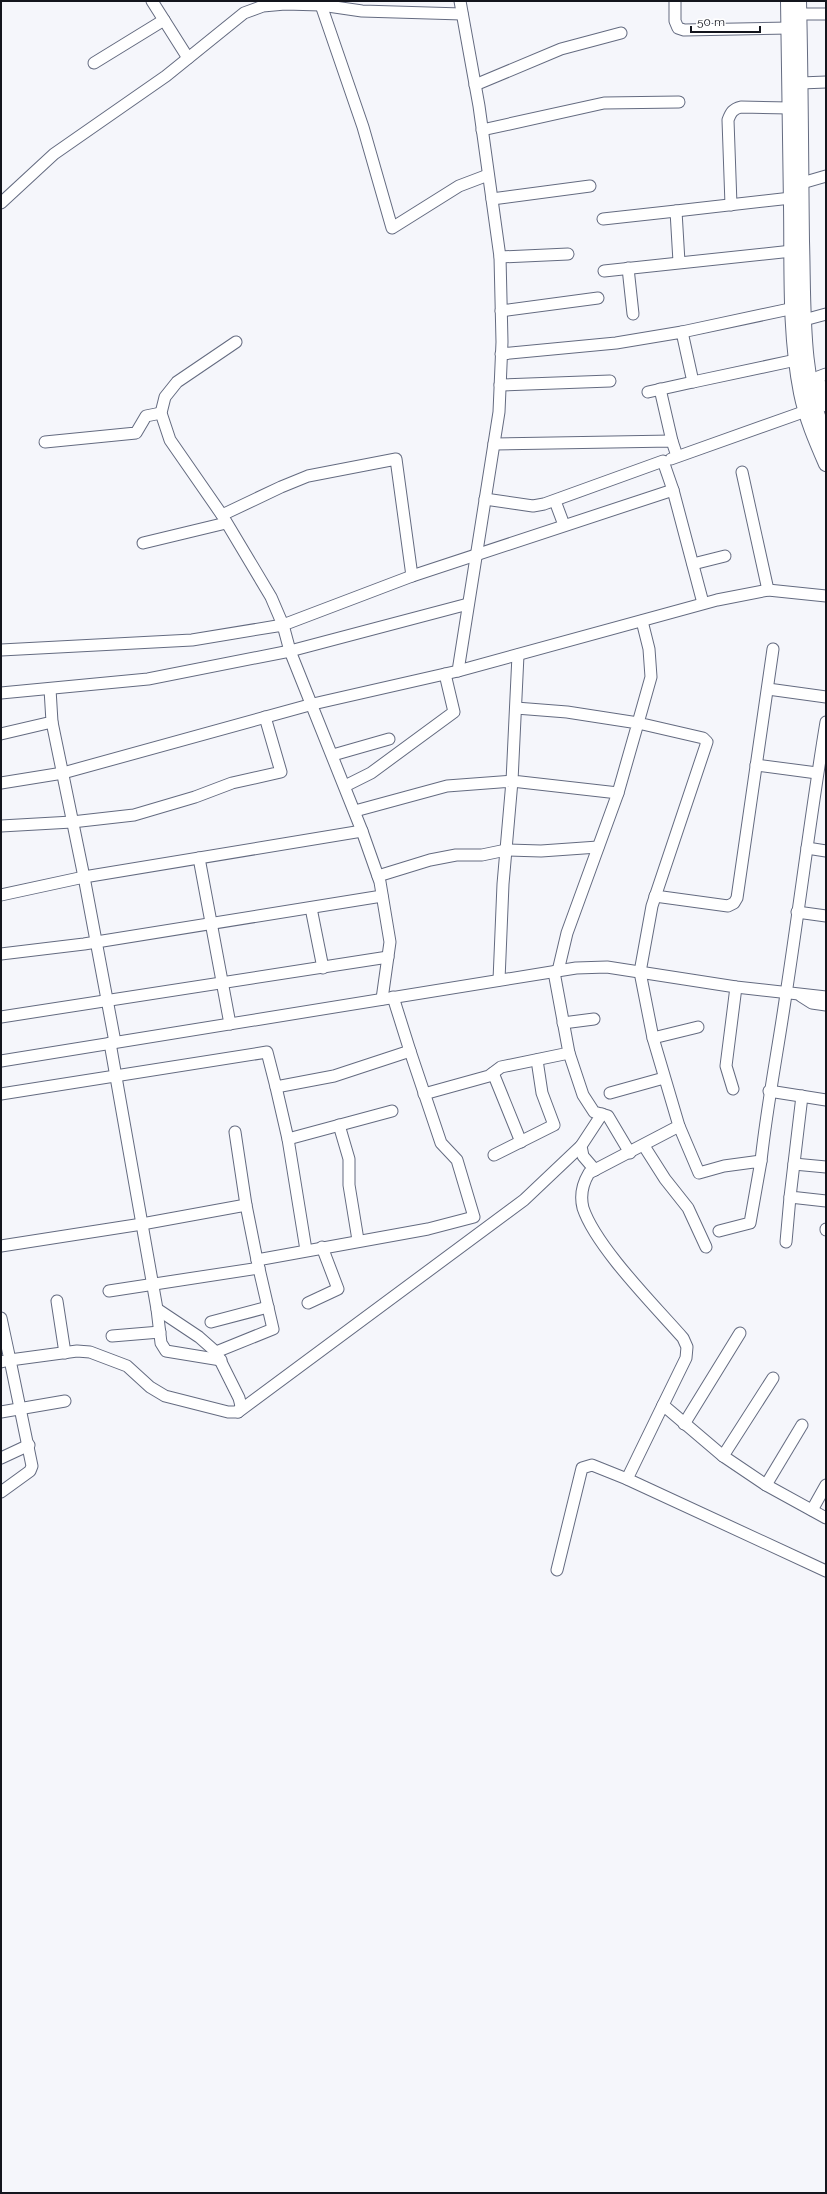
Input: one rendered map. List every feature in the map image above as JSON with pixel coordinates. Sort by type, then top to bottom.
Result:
[{"type":"main road","points":[[794,7],[788,28],[798,307],[796,360],[813,378]]},
{"type":"main road","points":[[794,7],[801,83],[794,189],[792,251],[798,307],[804,320],[813,378],[814,406],[826,439]]},
{"type":"main road","points":[[813,378],[806,411],[813,435],[824,455]]},
{"type":"street","points":[[152,1],[188,58]]},
{"type":"street","points":[[458,671],[499,412],[501,354],[500,257],[475,85],[460,1]]},
{"type":"street","points":[[674,1],[675,21],[678,28],[684,30],[788,28]]},
{"type":"street","points":[[1,203],[54,154],[188,58],[244,13],[263,6],[285,4],[326,4],[362,11],[462,14]]},
{"type":"street","points":[[326,4],[392,228],[459,186],[488,175]]},
{"type":"street","points":[[794,7],[826,14]]},
{"type":"street","points":[[94,63],[164,20]]},
{"type":"street","points":[[475,85],[561,49],[622,33]]},
{"type":"street","points":[[801,83],[826,82]]},
{"type":"street","points":[[482,130],[604,103],[679,102]]},
{"type":"street","points":[[731,205],[728,120],[730,113],[734,109],[741,107],[790,108]]},
{"type":"street","points":[[603,219],[731,205],[794,189],[826,176]]},
{"type":"street","points":[[492,199],[590,186]]},
{"type":"street","points":[[676,211],[679,262]]},
{"type":"street","points":[[604,271],[792,251]]},
{"type":"street","points":[[500,257],[568,254]]},
{"type":"street","points":[[628,268],[633,314]]},
{"type":"street","points":[[501,311],[598,298]]},
{"type":"street","points":[[501,354],[616,343],[682,332],[798,307]]},
{"type":"street","points":[[804,320],[826,314]]},
{"type":"street","points":[[682,332],[693,382]]},
{"type":"street","points":[[109,1291],[152,1285],[258,1264],[306,1250],[428,1229],[474,1217],[457,1160],[441,1143],[410,1051],[388,998],[388,957],[390,942],[378,876],[355,811],[313,704],[290,651],[283,625],[271,597],[224,519],[170,440],[161,413],[165,397],[177,382],[236,342]]},
{"type":"street","points":[[648,392],[796,360]]},
{"type":"street","points":[[813,378],[826,406]]},
{"type":"street","points":[[500,386],[610,381]]},
{"type":"street","points":[[660,389],[677,456]]},
{"type":"street","points":[[485,499],[533,506],[554,501],[806,411]]},
{"type":"street","points":[[45,442],[136,433],[146,416],[161,413]]},
{"type":"street","points":[[494,444],[672,441]]},
{"type":"street","points":[[143,543],[224,519],[281,487],[308,476],[396,459],[412,576]]},
{"type":"street","points":[[663,461],[673,490],[703,603]]},
{"type":"street","points":[[742,472],[768,590]]},
{"type":"street","points":[[1,650],[192,640],[283,625],[412,576],[673,490]]},
{"type":"street","points":[[554,501],[564,525]]},
{"type":"street","points":[[693,564],[725,556]]},
{"type":"street","points":[[1,782],[63,773],[313,704],[458,671],[703,603],[768,590],[826,596]]},
{"type":"street","points":[[1,692],[50,689],[148,679],[290,651],[468,604]]},
{"type":"street","points":[[630,1153],[608,1116],[594,1112],[583,1095],[569,1053],[563,1023],[556,971],[567,933],[618,793],[651,676],[649,649],[642,621]]},
{"type":"street","points":[[655,896],[728,906],[734,903],[737,898],[773,648]]},
{"type":"street","points":[[500,980],[518,655]]},
{"type":"street","points":[[345,786],[377,769],[454,712],[445,674]]},
{"type":"street","points":[[50,689],[52,722],[84,877],[107,1001],[115,1076],[157,1308],[161,1342],[166,1352],[218,1356],[273,1328],[246,1206],[235,1132]]},
{"type":"street","points":[[768,689],[826,697]]},
{"type":"street","points":[[516,708],[566,712],[638,723],[703,738],[707,742],[655,896],[640,972],[664,1078],[679,1126],[699,1173],[724,1166],[761,1161]]},
{"type":"street","points":[[1,826],[72,822],[134,815],[195,797],[232,783],[281,772],[265,717]]},
{"type":"street","points":[[1,734],[52,722]]},
{"type":"street","points":[[719,1230],[750,1223],[761,1161],[769,1091],[786,994],[817,773],[826,722]]},
{"type":"street","points":[[333,755],[389,739]]},
{"type":"street","points":[[756,765],[817,773]]},
{"type":"street","points":[[355,811],[448,786],[512,782],[618,793]]},
{"type":"street","points":[[1,895],[84,877],[362,830]]},
{"type":"street","points":[[378,876],[430,860],[456,855],[482,855],[506,850],[541,851],[598,847]]},
{"type":"street","points":[[807,848],[826,851]]},
{"type":"street","points":[[199,858],[230,1024]]},
{"type":"street","points":[[1,954],[96,942],[382,896]]},
{"type":"street","points":[[311,908],[323,968]]},
{"type":"street","points":[[797,912],[826,916]]},
{"type":"street","points":[[1,1017],[388,957]]},
{"type":"street","points":[[1,1061],[556,971],[607,967],[786,994],[826,997]]},
{"type":"street","points":[[733,1089],[726,1066],[736,987]]},
{"type":"street","points":[[801,996],[812,1003],[826,1005]]},
{"type":"street","points":[[563,1023],[594,1019]]},
{"type":"street","points":[[654,1038],[698,1027]]},
{"type":"street","points":[[276,1087],[334,1076],[410,1051]]},
{"type":"street","points":[[1,1094],[267,1052],[288,1139],[306,1250]]},
{"type":"street","points":[[424,1094],[489,1076],[501,1067],[569,1053]]},
{"type":"street","points":[[494,1155],[554,1125],[542,1093],[537,1060]]},
{"type":"street","points":[[493,1073],[521,1142]]},
{"type":"street","points":[[610,1093],[664,1078]]},
{"type":"street","points":[[769,1091],[826,1100]]},
{"type":"street","points":[[786,1242],[802,1096]]},
{"type":"street","points":[[288,1139],[392,1111]]},
{"type":"street","points":[[5,1361],[65,1353],[90,1352],[127,1366],[150,1387],[165,1396],[228,1412],[238,1412],[524,1200],[581,1146],[602,1114]]},
{"type":"street","points":[[339,1126],[348,1159],[349,1185],[358,1240]]},
{"type":"street","points":[[627,1479],[686,1358],[687,1347],[683,1338],[610,1253],[583,1208],[583,1184],[589,1173],[644,1146],[679,1126]]},
{"type":"street","points":[[581,1146],[583,1156],[595,1170]]},
{"type":"street","points":[[644,1146],[665,1178],[688,1208],[706,1248]]},
{"type":"street","points":[[794,1164],[826,1167]]},
{"type":"street","points":[[790,1197],[826,1201]]},
{"type":"street","points":[[1,1246],[246,1206]]},
{"type":"street","points":[[308,1303],[338,1289],[322,1247]]},
{"type":"street","points":[[57,1301],[65,1353]]},
{"type":"street","points":[[211,1322],[268,1307]]},
{"type":"street","points":[[157,1308],[199,1337],[218,1356],[239,1398],[241,1406],[238,1412]]},
{"type":"street","points":[[1,1318],[5,1361],[21,1409],[32,1466],[30,1471],[1,1492]]},
{"type":"street","points":[[112,1336],[160,1332]]},
{"type":"street","points":[[684,1424],[740,1333]]},
{"type":"street","points":[[723,1456],[773,1378]]},
{"type":"street","points":[[1,1412],[65,1401]]},
{"type":"street","points":[[663,1405],[723,1456],[766,1485],[826,1518]]},
{"type":"street","points":[[766,1485],[802,1425]]},
{"type":"street","points":[[1,1458],[29,1445]]},
{"type":"street","points":[[557,1570],[582,1468],[592,1465],[627,1479],[826,1571]]},
{"type":"street","points":[[812,1510],[826,1484]]}]
